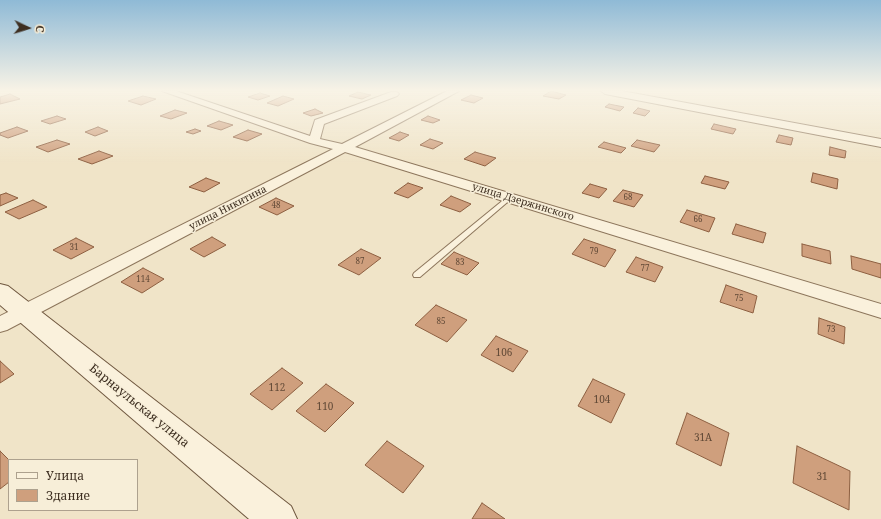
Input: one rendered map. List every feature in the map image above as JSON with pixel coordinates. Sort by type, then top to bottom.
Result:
[{"type":"street","name":"улица Дзержинского","points":[[238,115],[314,141],[344,148],[881,311]]},
{"type":"street","points":[[314,141],[319,122],[335,115]]},
{"type":"street","name":"улица Никитина","points":[[12,319],[408,115]]},
{"type":"street","points":[[734,115],[881,143]]},
{"type":"street","name":"Барнаульская улица","points":[[0,292],[12,319],[278,519]]},
{"type":"lane","points":[[416,276],[509,198]]},
{"type":"building","points":[[162,115],[181,115],[171,119],[160,116]]},
{"type":"building","points":[[57,116],[66,119],[50,124],[41,121]]},
{"type":"building","points":[[428,116],[440,120],[433,123],[421,120]]},
{"type":"building","points":[[219,121],[233,125],[221,130],[207,126]]},
{"type":"building","points":[[714,124],[736,129],[733,134],[711,129]]},
{"type":"building","points":[[17,127],[28,131],[8,138],[0,135],[0,133]]},
{"type":"building","points":[[98,127],[108,131],[95,136],[85,132]]},
{"type":"building","points":[[195,129],[201,131],[193,134],[186,132]]},
{"type":"building","points":[[248,130],[262,134],[247,141],[233,137]]},
{"type":"building","points":[[400,132],[409,135],[399,141],[389,138]]},
{"type":"building","points":[[779,135],[793,138],[791,145],[776,142]]},
{"type":"building","points":[[430,139],[443,143],[433,149],[420,145]]},
{"type":"building","points":[[57,140],[70,144],[48,152],[36,147]]},
{"type":"building","points":[[637,140],[660,145],[654,152],[631,146]]},
{"type":"building","points":[[604,142],[626,148],[621,153],[598,147]]},
{"type":"building","points":[[830,147],[846,151],[845,158],[829,155]]},
{"type":"building","points":[[99,151],[113,156],[92,164],[78,159]]},
{"type":"building","points":[[475,152],[496,158],[485,166],[464,159]]},
{"type":"building","points":[[813,173],[838,179],[837,189],[811,182]]},
{"type":"building","points":[[705,176],[729,182],[725,189],[701,183]]},
{"type":"building","points":[[206,178],[220,183],[204,192],[189,187]]},
{"type":"building","points":[[408,183],[423,188],[408,198],[394,193]]},
{"type":"building","points":[[590,184],[607,189],[599,198],[582,193]]},
{"type":"building","points":[[623,190],[643,195],[634,207],[613,201]]},
{"type":"building","points":[[6,193],[18,198],[0,206],[0,195]]},
{"type":"building","points":[[451,196],[471,204],[460,212],[440,205]]},
{"type":"building","points":[[276,198],[294,206],[277,215],[259,207]]},
{"type":"building","points":[[33,200],[47,207],[19,219],[5,212]]},
{"type":"building","points":[[687,210],[715,218],[709,232],[680,222]]},
{"type":"building","points":[[736,224],[766,233],[763,243],[732,234]]},
{"type":"building","points":[[212,237],[226,245],[204,257],[190,249]]},
{"type":"building","points":[[76,238],[94,247],[71,259],[53,250]]},
{"type":"building","points":[[584,239],[616,250],[605,267],[572,254]]},
{"type":"building","points":[[802,244],[830,251],[831,264],[802,256]]},
{"type":"building","points":[[361,249],[381,258],[359,275],[338,265]]},
{"type":"building","points":[[454,252],[479,263],[467,275],[441,264]]},
{"type":"building","points":[[851,256],[881,264],[881,278],[852,269]]},
{"type":"building","points":[[636,257],[663,267],[655,282],[626,272]]},
{"type":"building","points":[[143,268],[164,279],[142,293],[121,282]]},
{"type":"building","points":[[726,285],[757,296],[753,313],[720,302]]},
{"type":"building","points":[[436,305],[467,320],[447,342],[415,325]]},
{"type":"building","points":[[819,318],[845,327],[844,344],[818,334]]},
{"type":"building","points":[[496,336],[528,351],[513,372],[481,355]]},
{"type":"building","points":[[0,361],[14,374],[0,383]]},
{"type":"building","points":[[282,368],[303,383],[272,410],[250,394]]},
{"type":"building","points":[[593,379],[625,394],[611,423],[578,406]]},
{"type":"building","points":[[326,384],[354,403],[325,432],[296,411]]},
{"type":"building","points":[[687,413],[729,433],[721,466],[676,444]]},
{"type":"building","points":[[387,441],[424,466],[403,493],[365,465]]},
{"type":"building","points":[[797,446],[850,471],[849,510],[793,483]]},
{"type":"building","points":[[0,451],[8,459],[8,483],[0,489]]},
{"type":"building","points":[[482,503],[505,519],[472,519]]}]
